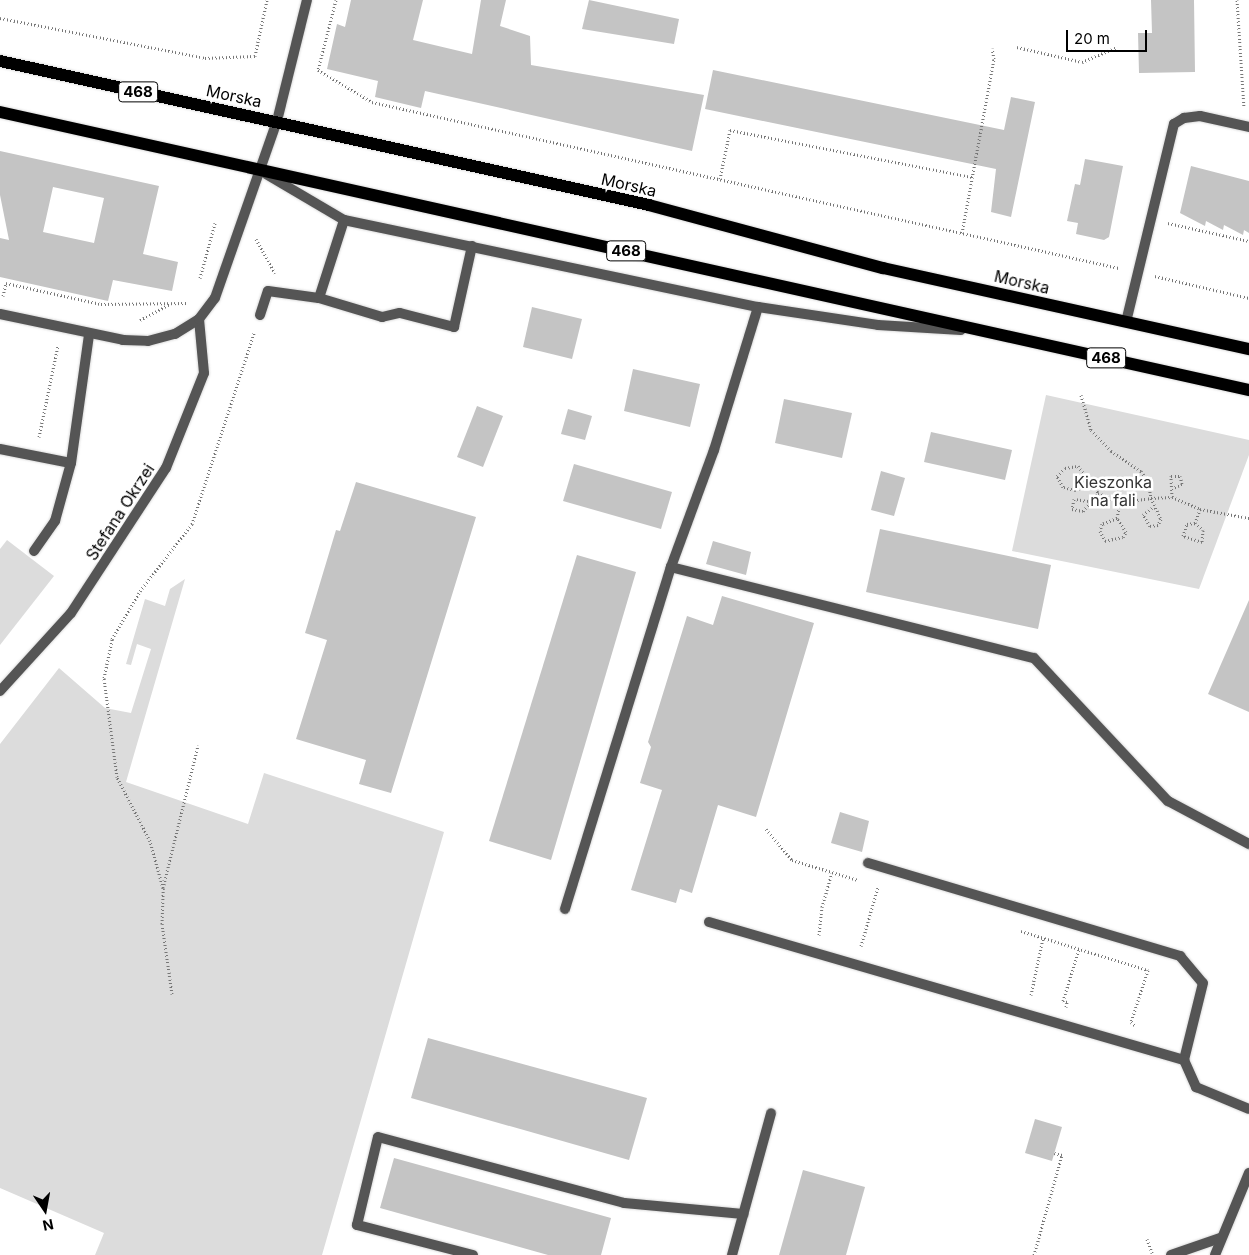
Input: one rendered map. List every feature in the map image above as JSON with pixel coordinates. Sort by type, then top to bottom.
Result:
[{"type":"main road","name":"Morska","points":[[0,62],[649,205],[883,268],[1249,349]]},
{"type":"main road","name":"468","points":[[0,112],[1249,390]]},
{"type":"street","points":[[0,314],[89,334],[148,341],[175,334],[199,320],[215,298],[277,122],[307,0]]},
{"type":"street","points":[[1126,322],[1174,124],[1184,118],[1200,116],[1247,126]]},
{"type":"street","points":[[259,169],[344,220],[758,308],[878,325],[994,333]]},
{"type":"street","points":[[319,298],[344,220]]},
{"type":"street","points":[[260,315],[268,291],[319,298],[382,317],[400,313],[454,326],[472,246]]},
{"type":"street","points":[[565,909],[671,567],[712,456],[758,308]]},
{"type":"street","name":"Stefana Okrzei","points":[[0,691],[72,613],[166,468],[204,373],[199,320]]},
{"type":"street","points":[[34,551],[56,521],[71,463],[89,334]]},
{"type":"street","points":[[0,449],[71,463]]},
{"type":"street","points":[[671,567],[1034,658],[1168,800],[1249,844]]},
{"type":"street","points":[[868,863],[1180,956],[1203,983],[1184,1060],[1196,1086],[1249,1109]]},
{"type":"street","points":[[710,922],[1184,1060]]},
{"type":"street","points":[[732,1255],[771,1113]]},
{"type":"street","points":[[473,1255],[356,1225],[378,1137],[624,1203],[743,1214]]},
{"type":"street","points":[[1215,1255],[1220,1238],[1249,1173]]},
{"type":"street","points":[[1171,1255],[1220,1238]]},
{"type":"path","points":[[0,18],[205,58],[255,56],[267,0]]},
{"type":"path","points":[[336,0],[318,70],[372,102],[962,232],[1249,298]]},
{"type":"path","points":[[1238,0],[1247,126]]},
{"type":"path","points":[[1017,47],[1082,62],[1117,47]]},
{"type":"path","points":[[962,232],[994,60],[992,48]]},
{"type":"path","points":[[720,179],[730,130],[972,177]]},
{"type":"path","points":[[1162,222],[1249,241]]},
{"type":"path","points":[[198,285],[214,223]]},
{"type":"path","points":[[254,234],[286,294]]},
{"type":"path","points":[[0,282],[101,304],[193,303]]},
{"type":"path","points":[[2,302],[6,283]]},
{"type":"path","points":[[163,888],[150,842],[117,777],[104,678],[112,639],[140,590],[192,524],[260,315]]},
{"type":"path","points":[[37,445],[58,345]]},
{"type":"path","points":[[1081,395],[1091,430],[1111,451],[1140,471],[1148,481],[1153,507],[1161,520],[1158,525],[1150,526],[1143,515],[1153,507]]},
{"type":"path","points":[[1089,484],[1075,490],[1063,487],[1057,476],[1065,468],[1078,466],[1086,473],[1089,484],[1098,493],[1120,502],[1172,497],[1200,509],[1249,518]]},
{"type":"path","points":[[1172,497],[1171,476],[1180,476],[1182,484],[1173,488]]},
{"type":"path","points":[[1088,501],[1074,499],[1072,509],[1083,511],[1088,501],[1098,493]]},
{"type":"path","points":[[1117,518],[1102,524],[1100,531],[1105,541],[1122,537],[1126,532],[1117,518],[1120,502]]},
{"type":"path","points":[[1195,523],[1200,509]]},
{"type":"path","points":[[1195,523],[1203,530],[1202,542],[1183,536],[1187,524],[1195,523]]},
{"type":"path","points":[[172,994],[162,924],[163,888],[198,745]]},
{"type":"path","points":[[766,829],[792,860],[863,882]]},
{"type":"path","points":[[814,952],[832,873]]},
{"type":"path","points":[[871,884],[887,890]]},
{"type":"path","points":[[855,964],[878,887]]},
{"type":"path","points":[[1016,929],[1148,970],[1131,1022],[1137,1024],[1130,1044]]},
{"type":"path","points":[[1028,1015],[1034,968],[1043,938]]},
{"type":"path","points":[[1060,1024],[1067,1002],[1063,1001],[1079,948]]},
{"type":"path","points":[[1034,1255],[1062,1155],[1054,1153]]},
{"type":"path","points":[[1147,1239],[1153,1255]]},
{"type":"green space","name":"Kieszonka na fali","points":[[1046,395],[1249,440],[1249,455],[1199,589],[1012,551]]},
{"type":"green space","points":[[7,540],[54,576],[0,645],[0,549]]},
{"type":"green space","points":[[185,579],[126,782],[248,824],[264,773],[444,832],[322,1255],[95,1255],[104,1233],[0,1188],[0,744],[59,668],[105,708],[131,713],[151,649],[137,644],[131,665],[126,664],[145,599],[165,606],[170,589]]},
{"type":"building","points":[[351,0],[423,0],[413,40],[472,54],[481,0],[506,0],[500,26],[530,36],[531,65],[704,95],[692,151],[425,91],[421,108],[375,97],[378,81],[327,69],[337,24],[345,27]]},
{"type":"building","points":[[589,0],[679,19],[674,44],[582,29]]},
{"type":"building","points":[[1151,0],[1194,0],[1195,72],[1139,73],[1138,33],[1152,33]]},
{"type":"building","points":[[713,70],[1004,130],[1011,97],[1035,102],[1011,217],[991,212],[996,169],[705,109]]},
{"type":"building","points":[[0,151],[159,186],[143,254],[178,262],[172,291],[113,280],[108,301],[0,277],[0,238],[9,240],[0,195]],"holes":[[[53,187],[104,198],[94,243],[43,232]]]},
{"type":"building","points":[[1085,159],[1123,166],[1109,237],[1104,240],[1076,234],[1078,223],[1067,221],[1075,184],[1080,185]]},
{"type":"building","points":[[1191,166],[1249,181],[1249,233],[1244,230],[1243,235],[1224,225],[1223,230],[1206,221],[1205,226],[1180,213]]},
{"type":"building","points":[[532,307],[582,319],[572,359],[523,347]]},
{"type":"building","points":[[633,369],[700,384],[690,427],[624,411]]},
{"type":"building","points":[[784,399],[852,413],[842,458],[775,443]]},
{"type":"building","points":[[477,406],[503,416],[483,467],[457,457]]},
{"type":"building","points":[[568,409],[592,416],[585,440],[561,434]]},
{"type":"building","points":[[931,432],[1012,450],[1005,480],[924,462]]},
{"type":"building","points":[[574,464],[672,492],[661,529],[563,501]]},
{"type":"building","points":[[881,471],[905,478],[894,516],[871,510]]},
{"type":"building","points":[[356,482],[476,517],[391,793],[359,784],[366,760],[296,739],[327,640],[305,633],[336,530],[340,531]]},
{"type":"building","points":[[880,529],[1051,565],[1038,629],[866,592]]},
{"type":"building","points":[[713,541],[751,552],[746,575],[706,564]]},
{"type":"building","points":[[577,555],[636,572],[551,860],[489,841]]},
{"type":"building","points":[[722,596],[814,623],[756,817],[718,805],[692,893],[680,889],[676,903],[631,890],[662,790],[640,783],[651,747],[648,742],[687,616],[713,625]]},
{"type":"building","points":[[1249,600],[1249,712],[1208,694]]},
{"type":"building","points":[[840,812],[869,821],[862,852],[831,843]]},
{"type":"building","points":[[428,1038],[647,1098],[629,1160],[411,1098]]},
{"type":"building","points":[[1035,1119],[1062,1127],[1052,1161],[1025,1153]]},
{"type":"building","points":[[394,1158],[611,1218],[601,1255],[548,1255],[380,1208]]},
{"type":"building","points":[[803,1170],[865,1187],[846,1255],[779,1255]]}]
